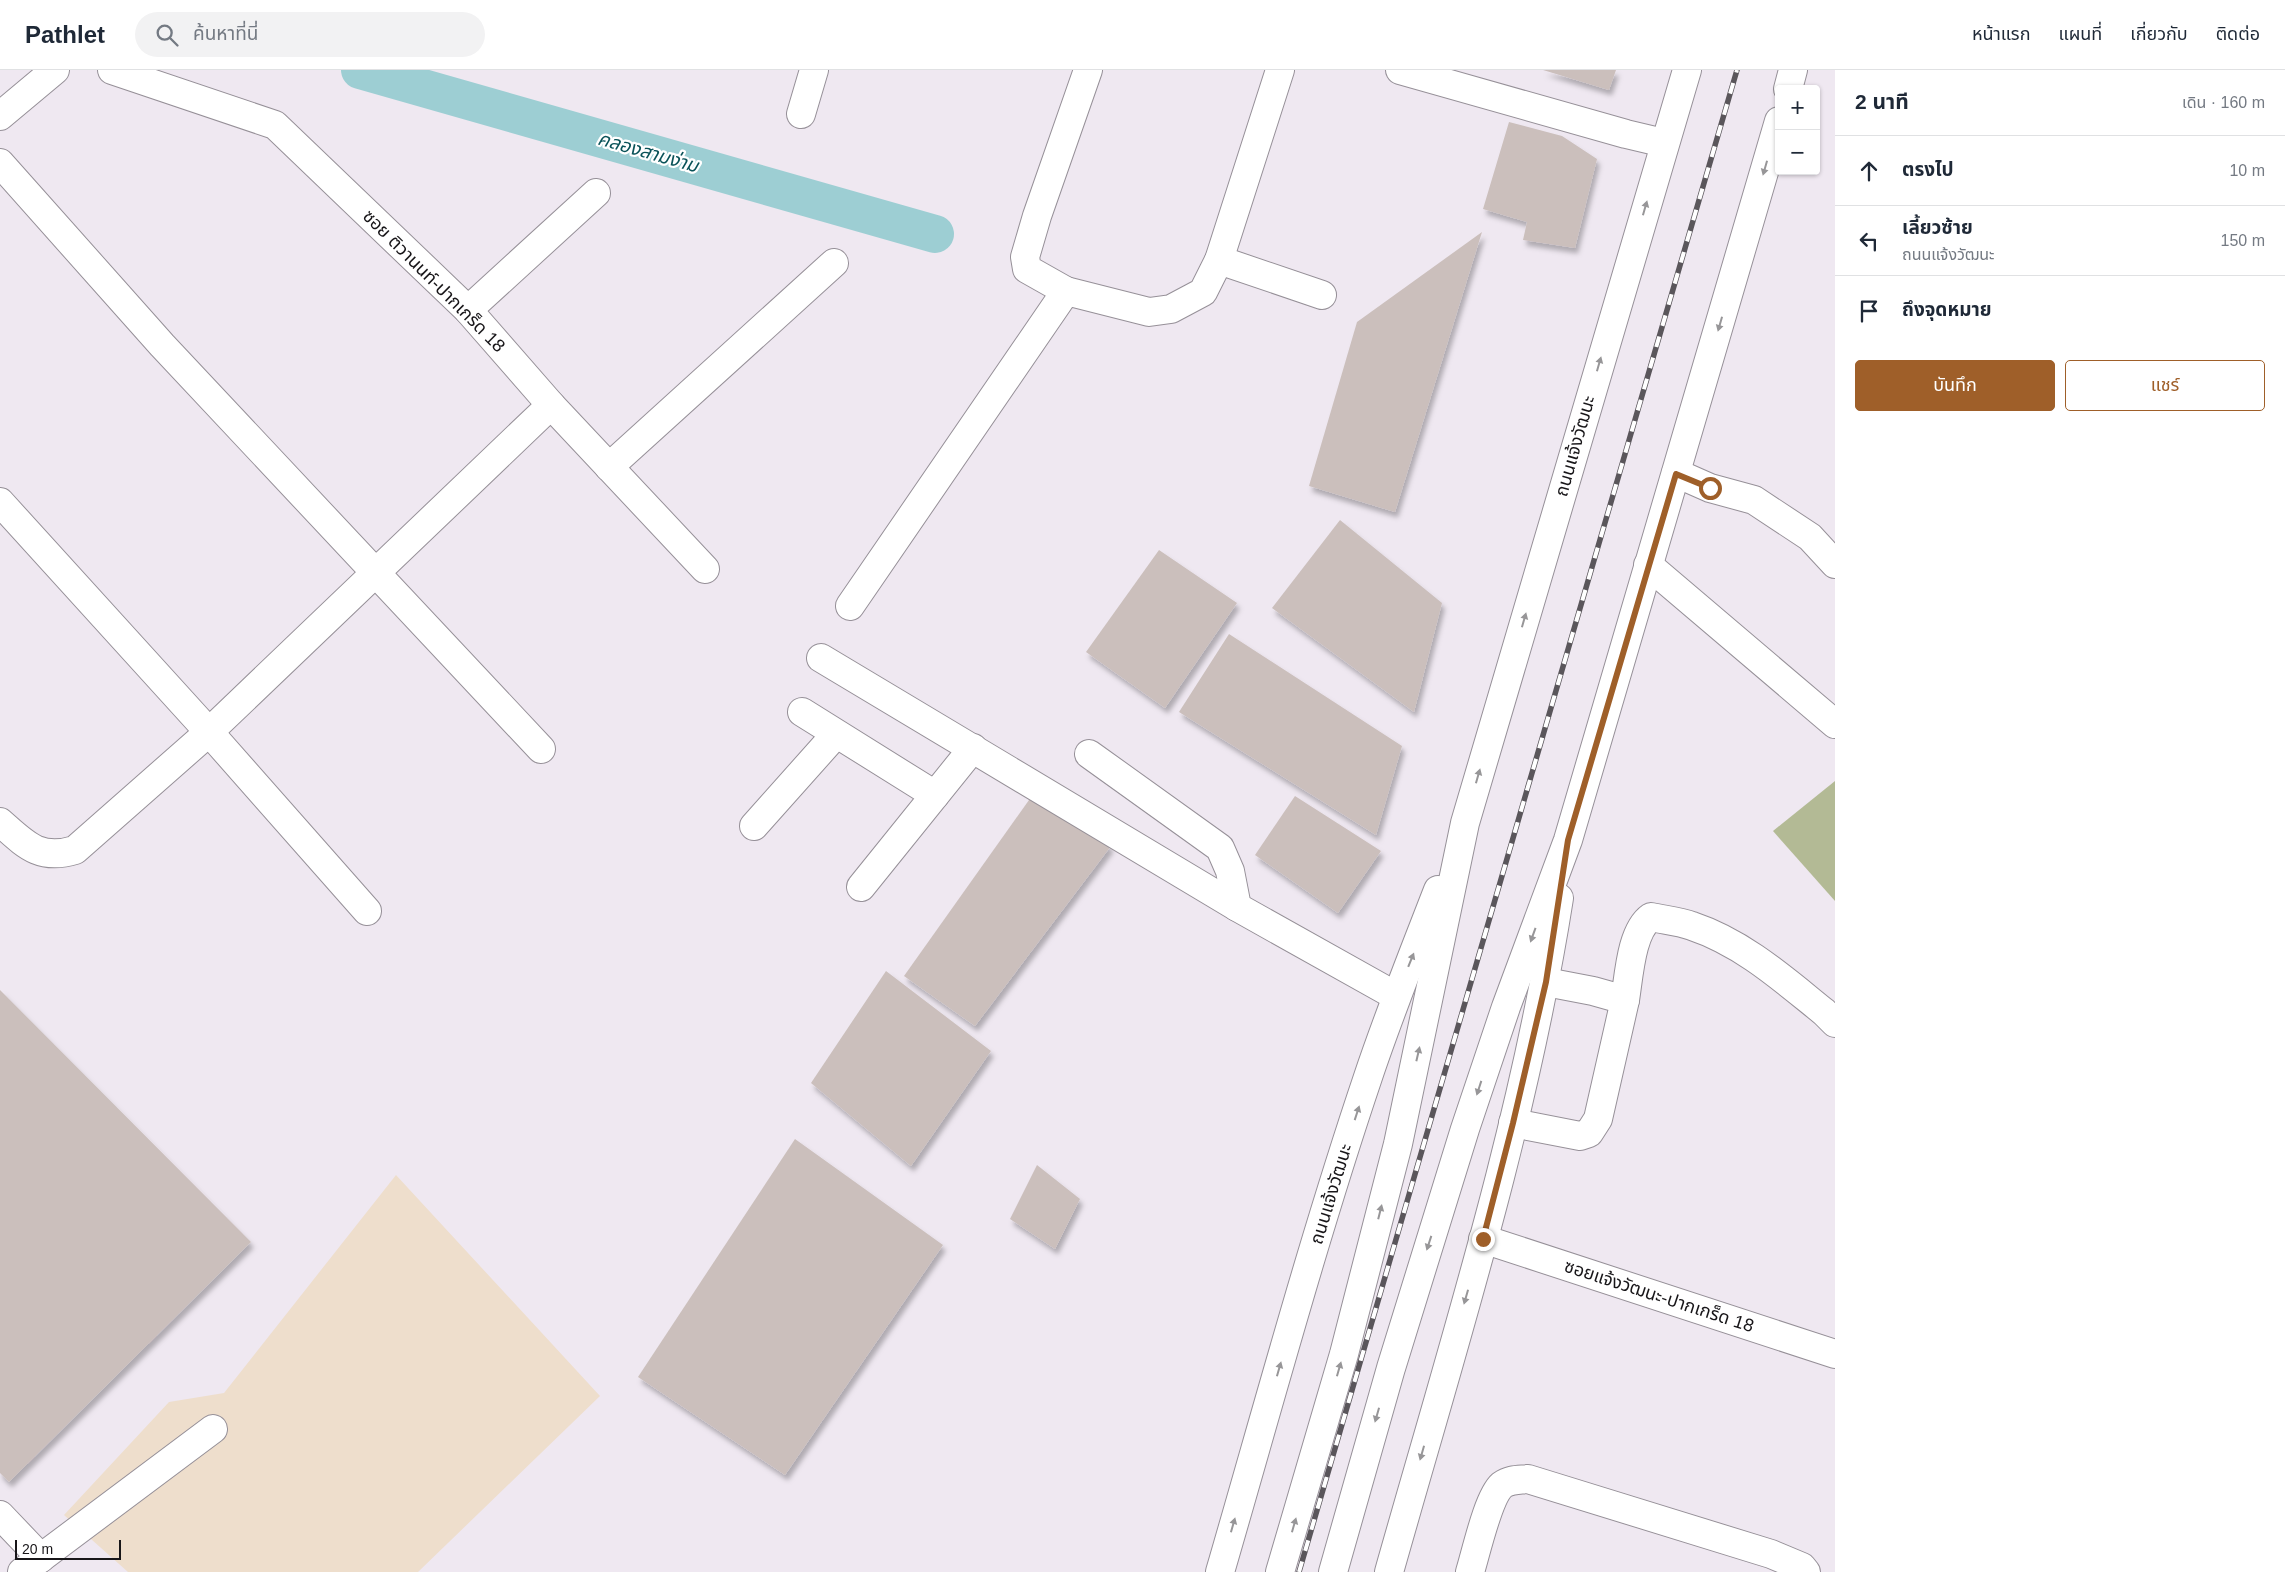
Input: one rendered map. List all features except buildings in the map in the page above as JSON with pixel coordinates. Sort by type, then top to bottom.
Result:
[{"type":"street","points":[[0,116],[55,70]]},
{"type":"street","name":"ซอย ติวานนท์-ปากเกร็ด 18","points":[[112,70],[275,125],[468,310],[551,405],[705,569]]},
{"type":"street","points":[[801,114],[814,70]]},
{"type":"street","points":[[1088,70],[1037,216],[1025,257],[1027,269],[1066,291],[1149,312],[1170,309],[1202,292],[1219,260],[1280,70]]},
{"type":"street","points":[[1400,70],[1664,143]]},
{"type":"street","name":"ถนนแจ้งวัฒนะ","points":[[1280,1572],[1344,1354],[1398,1144],[1465,823],[1687,70]]},
{"type":"street","points":[[1789,85],[1794,70]]},
{"type":"street","points":[[1333,1572],[1391,1368],[1462,1138],[1506,1007],[1568,840],[1776,130]]},
{"type":"street","points":[[0,163],[162,345],[541,748]]},
{"type":"street","points":[[468,310],[596,193]]},
{"type":"street","points":[[1219,260],[1322,295]]},
{"type":"street","points":[[609,467],[834,263]]},
{"type":"street","points":[[850,606],[1066,291]]},
{"type":"street","points":[[0,822],[30,848],[39,852],[62,854],[75,850],[209,732],[551,405]]},
{"type":"street","points":[[1676,474],[1710,488],[1754,500],[1810,537],[1835,564]]},
{"type":"street","points":[[0,502],[209,732],[367,911]]},
{"type":"street","points":[[1648,565],[1835,724]]},
{"type":"street","points":[[822,658],[1237,906],[1396,996]]},
{"type":"street","points":[[802,712],[935,795]]},
{"type":"street","points":[[754,826],[836,734]]},
{"type":"street","points":[[861,886],[973,748]]},
{"type":"street","points":[[1089,754],[1220,848],[1230,871],[1237,906]]},
{"type":"street","name":"ถนนแจ้งวัฒนะ","points":[[1220,1572],[1316,1240],[1368,1077],[1396,996],[1465,823]]},
{"type":"street","points":[[1388,1572],[1483,1239],[1513,1123],[1546,982],[1568,840]]},
{"type":"street","points":[[1513,1123],[1580,1136],[1589,1133],[1598,1119],[1625,1000],[1637,936],[1644,922],[1650,917],[1691,925],[1719,937],[1747,953],[1824,1012],[1835,1023]]},
{"type":"street","points":[[1546,982],[1625,1000]]},
{"type":"street","name":"ซอยแจ้งวัฒนะ-ปากเกร็ด 18","points":[[1483,1239],[1835,1354]]},
{"type":"street","points":[[0,1515],[31,1565],[213,1430]]},
{"type":"street","points":[[1470,1572],[1488,1513],[1501,1486],[1512,1480],[1528,1479],[1771,1554],[1802,1567],[1806,1572]]},
{"type":"shaded area","points":[[396,1175],[600,1396],[418,1572],[128,1572],[64,1515],[169,1402],[224,1393]]},
{"type":"green space","points":[[1835,781],[1835,901],[1773,831]]},
{"type":"waterway","name":"คลองสามง่าม","points":[[360,70],[935,234]]},
{"type":"railway","points":[[1299,1572],[1737,70]]},
{"type":"route","points":[[1483,1239],[1513,1123],[1546,982],[1568,840],[1648,565],[1676,474],[1710,488]]}]
